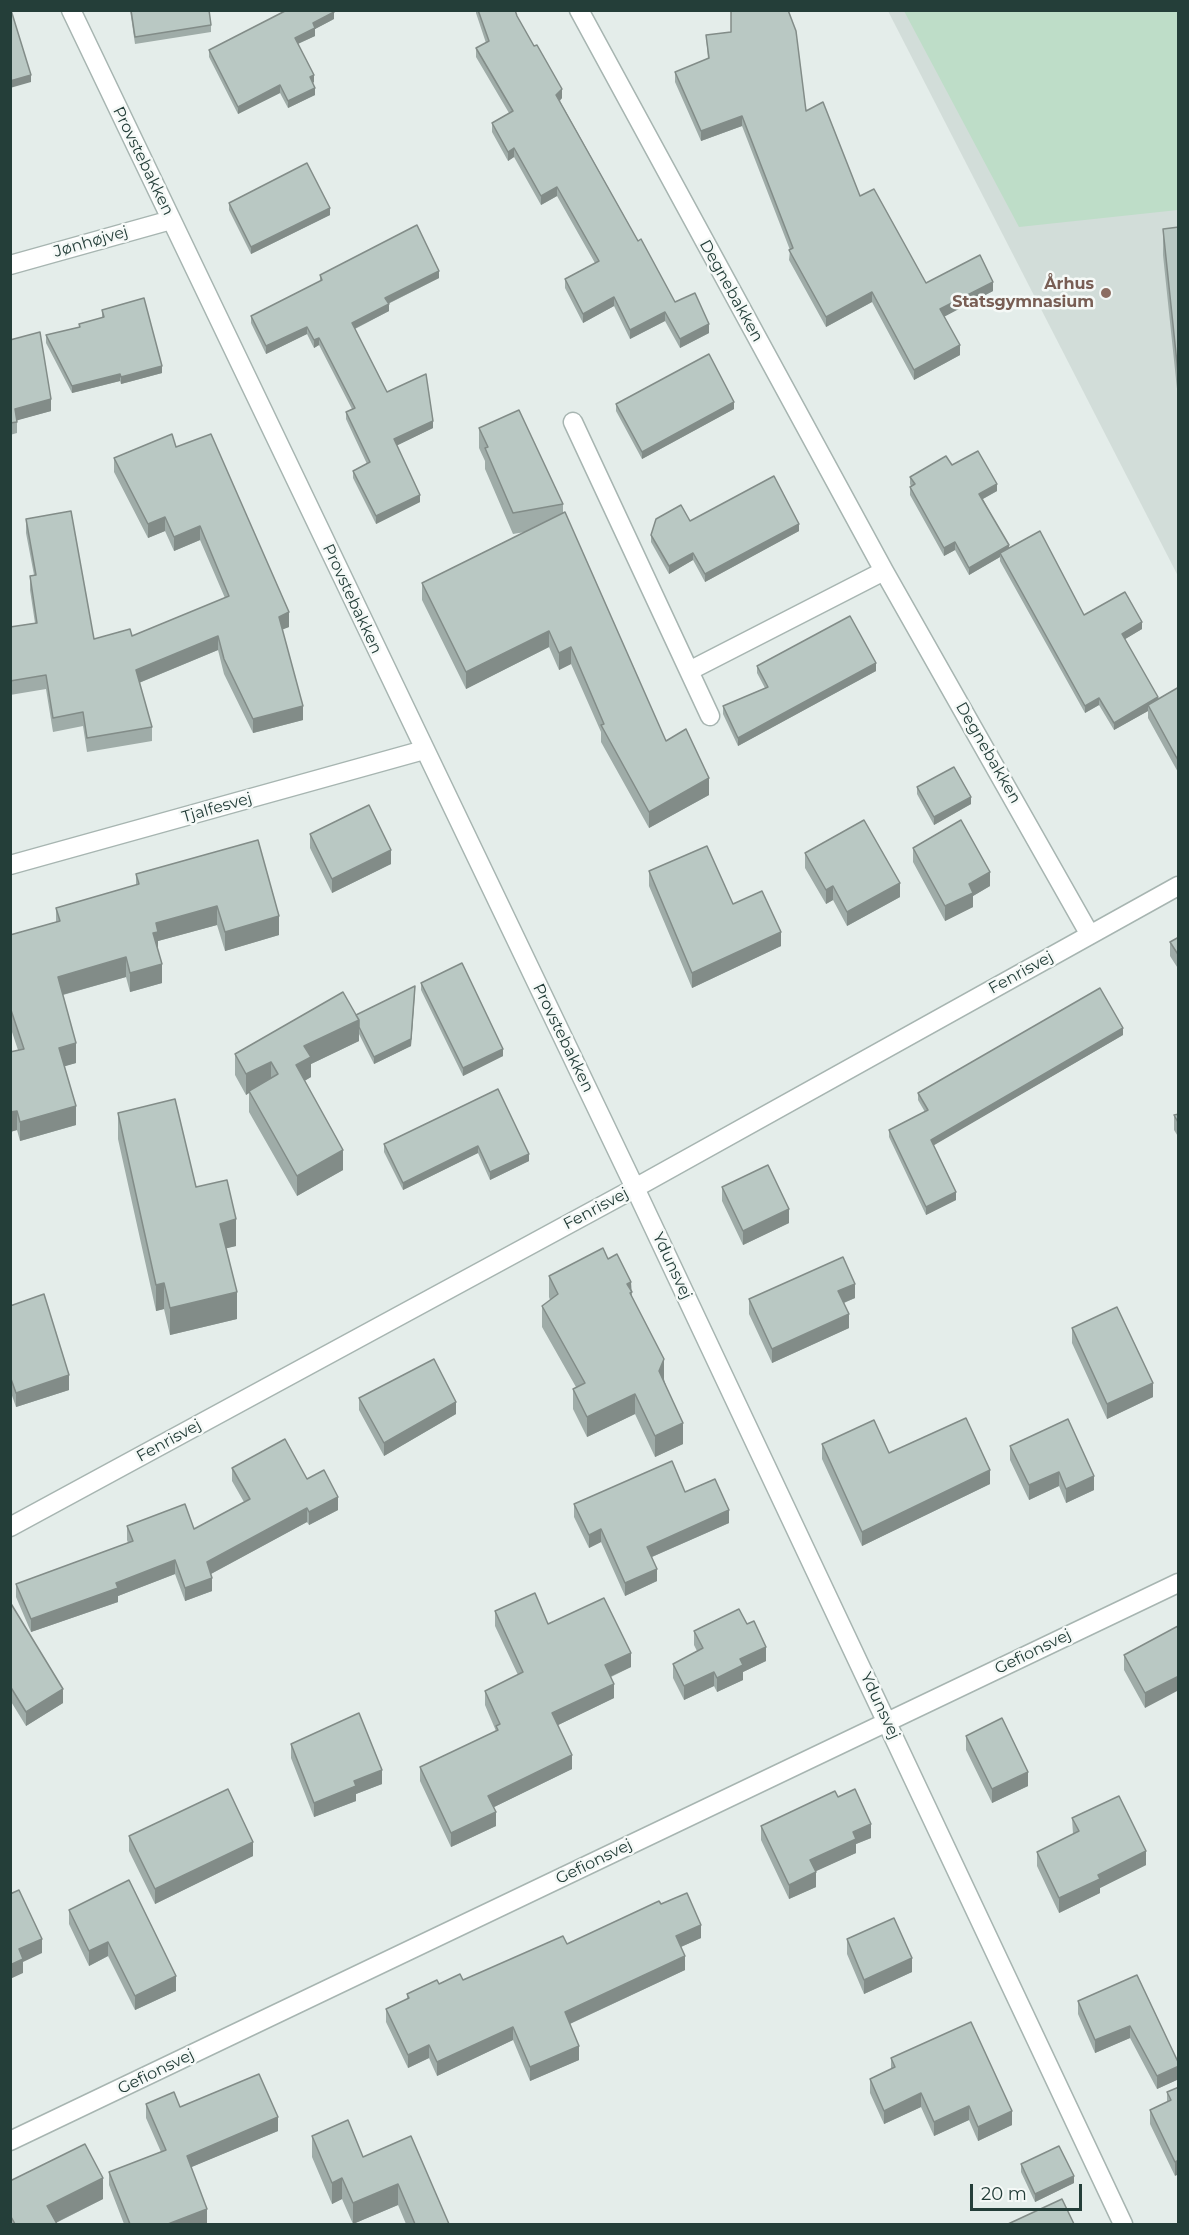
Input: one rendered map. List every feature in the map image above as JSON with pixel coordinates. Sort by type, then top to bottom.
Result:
[{"type":"street","name":"Provstebakken","points":[[71,10],[635,1188]]},
{"type":"street","name":"Degnebakken","points":[[579,10],[884,571],[1090,935]]},
{"type":"street","name":"Jønhøjvej","points":[[10,265],[171,220]]},
{"type":"street","points":[[573,422],[711,716]]},
{"type":"street","points":[[689,671],[884,571]]},
{"type":"street","name":"Tjalfesvej","points":[[10,865],[424,750]]},
{"type":"street","name":"Fenrisvej","points":[[10,1527],[635,1188],[1179,886]]},
{"type":"street","name":"Ydunsvej","points":[[635,1188],[1123,2224]]},
{"type":"street","name":"Gefionsvej","points":[[10,2141],[1179,1582]]},
{"type":"shaded area","name":"Århus Statsgymnasium","points":[[888,11],[1178,11],[1178,576]]},
{"type":"green space","points":[[904,11],[1178,11],[1178,210],[1019,227]]},
{"type":"building","points":[[10,10],[31,75],[10,81]]},
{"type":"building","points":[[131,10],[209,10],[211,25],[135,37]]},
{"type":"building","points":[[287,10],[334,10],[313,23],[315,28],[295,38],[314,75],[310,77],[315,88],[288,101],[280,85],[238,107],[209,50]]},
{"type":"building","points":[[478,10],[515,10],[534,46],[537,45],[562,89],[556,95],[638,241],[641,239],[675,302],[695,293],[709,324],[680,339],[665,312],[630,330],[614,297],[583,314],[565,279],[599,261],[557,187],[541,196],[514,148],[508,152],[492,123],[513,111],[476,48],[489,41]]},
{"type":"building","points":[[731,10],[788,10],[796,31],[806,111],[823,102],[860,196],[874,189],[926,283],[980,255],[993,282],[940,309],[960,345],[914,370],[872,292],[826,317],[789,250],[793,248],[742,116],[701,131],[675,72],[709,58],[706,35],[731,32]]},
{"type":"building","points":[[307,163],[330,208],[251,247],[229,203]]},
{"type":"building","points":[[417,225],[439,271],[385,298],[389,304],[352,323],[387,392],[426,374],[433,421],[394,439],[420,495],[376,516],[353,471],[370,462],[346,412],[355,408],[319,338],[314,340],[307,327],[266,346],[251,316],[322,280],[320,275]]},
{"type":"building","points":[[1179,227],[1179,382],[1163,229]]},
{"type":"building","points":[[144,298],[162,366],[121,377],[120,374],[72,386],[46,335],[80,327],[79,324],[104,317],[102,310]]},
{"type":"building","points":[[40,332],[51,399],[15,409],[17,422],[10,423],[10,340]]},
{"type":"building","points":[[709,354],[734,402],[642,452],[616,404]]},
{"type":"building","points":[[519,410],[563,504],[513,513],[485,448],[488,447],[479,428]]},
{"type":"building","points":[[172,434],[176,447],[211,434],[289,612],[279,617],[303,706],[253,719],[224,659],[218,636],[136,670],[152,727],[87,738],[83,712],[53,718],[46,675],[10,681],[10,627],[37,623],[30,576],[36,575],[26,519],[71,511],[94,639],[130,629],[132,636],[229,596],[200,526],[174,537],[165,517],[148,524],[114,458]]},
{"type":"building","points":[[978,451],[997,484],[979,494],[1009,545],[969,568],[955,542],[944,548],[910,487],[915,484],[910,477],[946,456],[952,465]]},
{"type":"building","points":[[774,476],[799,524],[705,574],[693,553],[669,566],[651,535],[656,519],[681,505],[690,521]]},
{"type":"building","points":[[565,512],[666,741],[686,729],[709,778],[649,812],[601,725],[604,724],[571,647],[559,653],[549,631],[466,672],[422,583]]},
{"type":"building","points":[[1040,531],[1084,615],[1125,592],[1142,622],[1122,634],[1158,697],[1114,723],[1099,698],[1085,706],[1000,553]]},
{"type":"building","points":[[850,616],[876,663],[738,738],[723,706],[768,687],[757,666]]},
{"type":"building","points":[[1179,687],[1179,762],[1148,705]]},
{"type":"building","points":[[954,767],[971,797],[934,817],[917,787]]},
{"type":"building","points":[[369,805],[391,850],[332,879],[310,834]]},
{"type":"building","points":[[864,820],[900,883],[847,912],[833,886],[826,890],[805,853]]},
{"type":"building","points":[[961,820],[990,872],[969,884],[973,893],[945,906],[913,848]]},
{"type":"building","points":[[258,840],[279,916],[225,932],[217,906],[156,923],[158,932],[153,933],[162,964],[130,973],[126,957],[58,977],[76,1043],[59,1048],[76,1106],[20,1122],[17,1111],[10,1112],[10,1052],[24,1049],[10,1007],[10,935],[60,921],[56,908],[139,884],[136,874]]},
{"type":"building","points":[[707,846],[733,904],[762,891],[781,932],[692,973],[649,871]]},
{"type":"building","points":[[1179,937],[1179,956],[1170,942]]},
{"type":"building","points":[[462,963],[503,1049],[463,1068],[421,983]]},
{"type":"building","points":[[415,986],[411,1039],[374,1057],[359,1027],[356,1015]]},
{"type":"building","points":[[1100,988],[1123,1028],[931,1140],[956,1192],[926,1207],[889,1130],[928,1110],[918,1093]]},
{"type":"building","points":[[343,992],[359,1020],[304,1046],[311,1057],[296,1065],[343,1150],[297,1176],[249,1091],[278,1074],[271,1062],[246,1074],[235,1054]]},
{"type":"building","points":[[498,1089],[529,1154],[490,1172],[478,1146],[403,1183],[384,1144]]},
{"type":"building","points":[[175,1099],[196,1187],[227,1180],[236,1219],[220,1224],[237,1292],[170,1308],[164,1283],[156,1285],[118,1113]]},
{"type":"building","points":[[1179,1114],[1179,1124],[1174,1115]]},
{"type":"building","points":[[768,1165],[789,1209],[743,1231],[722,1187]]},
{"type":"building","points":[[603,1248],[608,1259],[617,1254],[631,1282],[627,1284],[632,1292],[630,1293],[664,1359],[659,1371],[683,1423],[655,1436],[635,1394],[587,1417],[573,1389],[585,1383],[542,1306],[558,1294],[549,1276]]},
{"type":"building","points":[[843,1257],[855,1284],[838,1291],[849,1314],[772,1349],[749,1299]]},
{"type":"building","points":[[44,1294],[69,1375],[16,1393],[10,1376],[10,1306]]},
{"type":"building","points":[[1117,1307],[1153,1383],[1107,1404],[1072,1328]]},
{"type":"building","points":[[434,1359],[456,1402],[384,1443],[359,1398]]},
{"type":"building","points":[[966,1418],[990,1470],[862,1532],[822,1444],[874,1420],[889,1453]]},
{"type":"building","points":[[1068,1419],[1094,1476],[1066,1489],[1059,1472],[1029,1485],[1010,1446]]},
{"type":"building","points":[[285,1439],[307,1479],[324,1470],[338,1497],[309,1512],[307,1508],[207,1562],[212,1578],[185,1588],[175,1560],[116,1583],[118,1588],[31,1619],[16,1584],[133,1541],[127,1526],[185,1504],[194,1529],[250,1499],[232,1468]]},
{"type":"building","points":[[672,1461],[685,1492],[715,1479],[729,1510],[647,1547],[657,1569],[625,1583],[601,1529],[589,1535],[574,1504]]},
{"type":"building","points":[[535,1593],[548,1624],[604,1598],[631,1653],[605,1665],[614,1684],[552,1713],[572,1755],[488,1796],[496,1812],[451,1833],[420,1767],[498,1730],[496,1726],[500,1724],[485,1691],[523,1672],[495,1611]]},
{"type":"building","points":[[10,1602],[63,1689],[26,1712],[10,1686]]},
{"type":"building","points":[[739,1609],[747,1624],[754,1621],[766,1647],[740,1659],[743,1665],[717,1678],[714,1672],[684,1686],[673,1664],[703,1648],[694,1631]]},
{"type":"building","points":[[1178,1626],[1179,1676],[1145,1693],[1124,1655]]},
{"type":"building","points":[[359,1713],[382,1770],[354,1781],[356,1786],[314,1803],[291,1744]]},
{"type":"building","points":[[1002,1718],[1028,1772],[992,1789],[966,1736]]},
{"type":"building","points":[[228,1789],[253,1842],[155,1889],[129,1836]]},
{"type":"building","points":[[855,1789],[871,1824],[853,1832],[856,1839],[810,1860],[816,1872],[789,1885],[761,1826],[835,1791],[838,1797]]},
{"type":"building","points":[[1119,1796],[1146,1851],[1098,1875],[1100,1879],[1059,1898],[1037,1852],[1079,1831],[1072,1818]]},
{"type":"building","points":[[129,1880],[176,1976],[135,1996],[108,1942],[89,1951],[69,1910]]},
{"type":"building","points":[[19,1890],[42,1939],[19,1949],[23,1959],[10,1965],[10,1894]]},
{"type":"building","points":[[687,1893],[701,1925],[676,1936],[685,1956],[565,2012],[579,2046],[530,2067],[513,2027],[437,2062],[429,2045],[408,2055],[386,2009],[409,1998],[407,1994],[437,1980],[439,1984],[460,1974],[463,1980],[563,1936],[567,1944],[659,1901],[661,1904]]},
{"type":"building","points":[[894,1918],[912,1958],[864,1980],[847,1939]]},
{"type":"building","points":[[1137,1975],[1179,2064],[1157,2076],[1130,2026],[1095,2040],[1078,2001]]},
{"type":"building","points":[[971,2022],[1012,2111],[978,2127],[969,2106],[934,2122],[921,2093],[884,2111],[870,2079],[895,2067],[891,2058]]},
{"type":"building","points":[[259,2074],[278,2117],[187,2156],[207,2209],[168,2224],[130,2224],[109,2172],[166,2150],[146,2104],[174,2092],[180,2107]]},
{"type":"building","points":[[1179,2087],[1179,2160],[1175,2162],[1150,2110],[1171,2100],[1167,2092]]},
{"type":"building","points":[[348,2120],[363,2157],[411,2136],[449,2224],[415,2224],[398,2184],[353,2203],[342,2178],[332,2183],[312,2136]]},
{"type":"building","points":[[85,2144],[103,2178],[47,2206],[57,2224],[15,2224],[10,2215],[10,2181]]},
{"type":"building","points":[[1059,2146],[1074,2176],[1035,2194],[1021,2164]]},
{"type":"building","points":[[1062,2199],[1074,2224],[1008,2224]]},
{"type":"place","name":"Århus Statsgymnasium","points":[[1106,293]]}]
